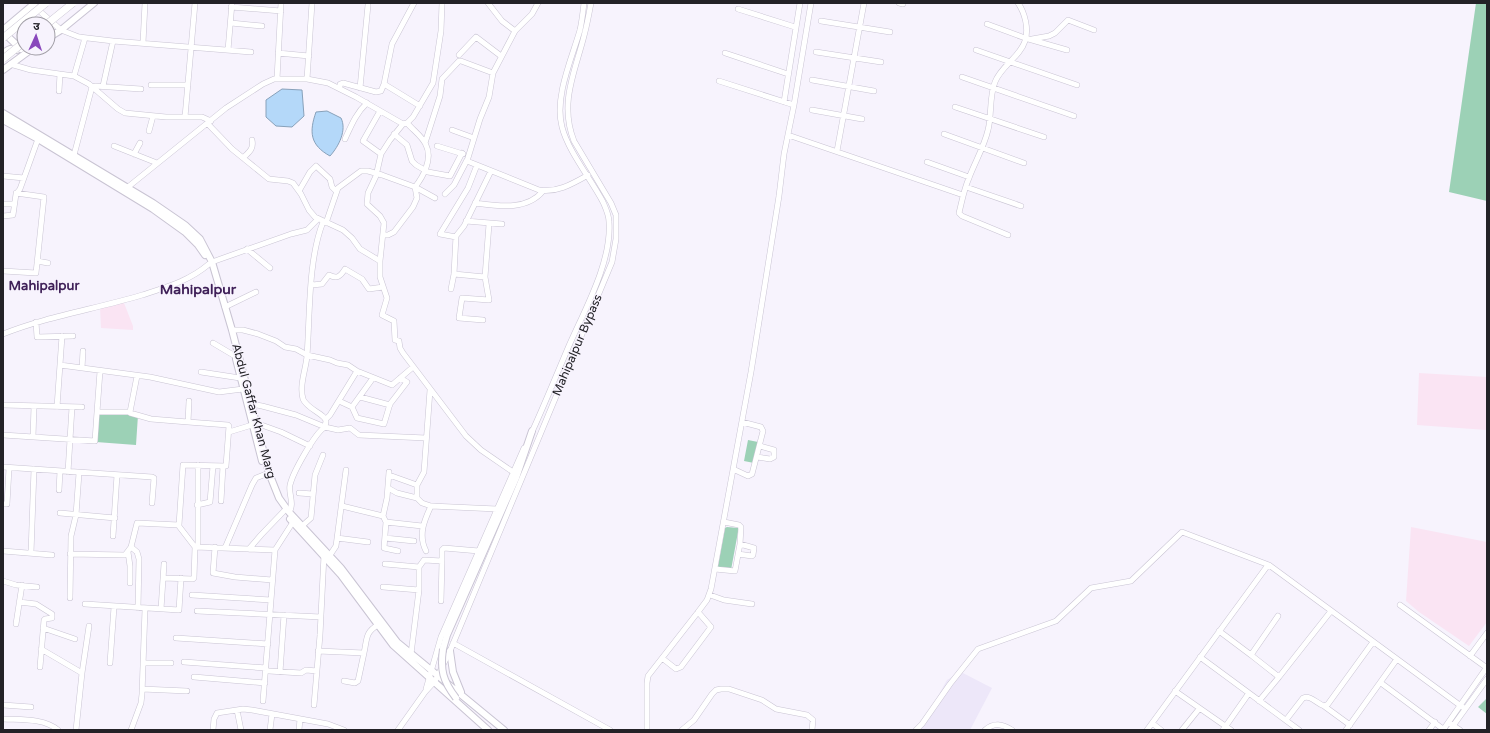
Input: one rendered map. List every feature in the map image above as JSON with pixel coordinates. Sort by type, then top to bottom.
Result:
[{"type":"highway","points":[[3,38],[46,3]]},
{"type":"highway","points":[[56,17],[73,3]]},
{"type":"highway","points":[[3,59],[16,48]]},
{"type":"main road","points":[[56,33],[94,3]]},
{"type":"main road","points":[[16,45],[3,31],[34,4]]},
{"type":"main road","points":[[3,53],[7,50],[14,48],[16,49]]},
{"type":"main road","points":[[3,70],[20,56]]},
{"type":"main road","name":"Abdul Gaffar Khan Marg","points":[[3,113],[128,187],[167,212],[191,229],[203,243],[211,263],[232,330],[251,404],[254,424],[266,474],[274,495],[327,555],[393,637],[488,730]]},
{"type":"main road","name":"Abdul Gaffar Khan Marg","points":[[3,120],[38,139],[153,209],[176,226],[201,248],[211,263],[243,389],[274,487],[293,522],[327,555],[393,645],[432,676],[438,675],[459,697],[504,730]]},
{"type":"main road","points":[[494,730],[447,686],[443,675],[441,662],[447,635],[516,478],[532,431]]},
{"type":"main road","points":[[450,650],[459,697]]},
{"type":"street","points":[[143,43],[145,3]]},
{"type":"street","points":[[185,117],[194,3]]},
{"type":"street","points":[[277,79],[281,3]]},
{"type":"street","points":[[307,79],[312,3]]},
{"type":"street","points":[[340,88],[341,83],[379,92],[382,90],[392,44],[414,3]]},
{"type":"street","points":[[442,3],[441,31],[433,83],[413,117],[394,134],[381,154],[377,166],[377,172],[368,193],[367,202],[383,221],[380,275],[387,298],[382,315],[394,321],[395,340],[400,341],[400,350],[472,444],[512,472]]},
{"type":"street","points":[[488,3],[502,21],[515,31]]},
{"type":"street","points":[[445,194],[454,185],[468,158],[489,97],[493,73],[515,31],[532,14],[538,3]]},
{"type":"street","name":"Mahipalpur Bypass","points":[[432,676],[436,652],[441,638],[512,472],[532,431],[594,289],[608,252],[610,236],[609,215],[600,196],[566,139],[562,127],[561,99],[565,75],[580,28],[584,3]]},
{"type":"street","name":"Mahipalpur Bypass","points":[[438,675],[453,643],[609,271],[615,251],[617,229],[616,215],[611,203],[574,141],[568,122],[568,100],[571,78],[585,36],[591,3]]},
{"type":"street","points":[[784,102],[800,3]]},
{"type":"street","points":[[646,730],[647,679],[710,595],[742,422],[788,135],[811,3]]},
{"type":"street","points":[[837,151],[864,3]]},
{"type":"street","points":[[1008,235],[960,215],[959,213],[969,177],[983,147],[991,119],[993,88],[998,76],[1020,50],[1027,39],[1026,23],[1023,12],[1018,3]]},
{"type":"street","points":[[34,4],[60,30],[85,38],[251,52]]},
{"type":"street","points":[[228,50],[231,5],[281,11]]},
{"type":"street","points":[[360,88],[368,5]]},
{"type":"street","points":[[738,9],[795,27]]},
{"type":"street","points":[[1027,39],[1049,36],[1055,33],[1068,20],[1094,30]]},
{"type":"street","points":[[821,22],[890,32]]},
{"type":"street","points":[[231,23],[262,26]]},
{"type":"street","points":[[987,24],[1027,39],[1067,50]]},
{"type":"street","points":[[459,55],[476,37],[502,56]]},
{"type":"street","points":[[74,76],[85,38]]},
{"type":"street","points":[[103,86],[113,41]]},
{"type":"street","points":[[976,50],[1077,85]]},
{"type":"street","points":[[725,52],[788,74]]},
{"type":"street","points":[[816,52],[881,62]]},
{"type":"street","points":[[278,53],[309,56]]},
{"type":"street","points":[[425,143],[440,96],[440,86],[444,76],[460,61],[493,73]]},
{"type":"street","points":[[10,64],[31,70],[74,76],[93,87],[122,111],[152,116],[202,117],[210,122],[243,158],[271,180],[290,182],[299,191],[309,210],[318,219],[343,230],[352,238],[360,249],[380,261]]},
{"type":"street","points":[[435,71],[444,76]]},
{"type":"street","points":[[59,91],[60,74]]},
{"type":"street","points":[[962,77],[1074,116]]},
{"type":"street","points":[[128,187],[226,108],[263,84],[277,79],[307,79],[323,82],[340,88],[405,124],[425,143],[428,154],[426,170],[423,177],[415,187],[417,198],[413,207],[394,232],[388,235],[383,235]]},
{"type":"street","points":[[812,80],[874,91]]},
{"type":"street","points":[[719,81],[794,105]]},
{"type":"street","points":[[433,83],[440,86]]},
{"type":"street","points":[[384,84],[420,106]]},
{"type":"street","points":[[151,85],[188,85]]},
{"type":"street","points":[[93,87],[103,86],[141,89]]},
{"type":"street","points":[[74,155],[93,87]]},
{"type":"street","points":[[345,139],[358,113],[367,103]]},
{"type":"street","points":[[955,107],[1044,137]]},
{"type":"street","points":[[812,110],[862,119]]},
{"type":"street","points":[[380,111],[363,141],[381,154]]},
{"type":"street","points":[[149,131],[152,116]]},
{"type":"street","points":[[452,130],[474,138]]},
{"type":"street","points":[[394,134],[407,146],[412,161],[426,170],[450,176],[462,153]]},
{"type":"street","points":[[944,134],[1024,163]]},
{"type":"street","points":[[788,135],[963,195]]},
{"type":"street","points":[[3,216],[13,216],[16,193],[20,191],[38,139]]},
{"type":"street","points":[[243,158],[251,149],[253,145],[252,140]]},
{"type":"street","points":[[134,154],[140,143]]},
{"type":"street","points":[[114,146],[157,163]]},
{"type":"street","points":[[437,146],[462,153],[468,158],[468,162],[543,191],[564,188],[588,176]]},
{"type":"street","points":[[927,162],[969,177]]},
{"type":"street","points":[[299,191],[310,172],[316,166],[330,178],[332,187],[336,191]]},
{"type":"street","points":[[456,237],[440,234],[468,188],[477,166]]},
{"type":"street","points":[[451,289],[454,274],[456,237],[466,221],[491,170]]},
{"type":"street","points":[[326,419],[317,414],[303,399],[302,388],[307,356],[308,321],[319,234],[332,208],[336,191],[361,171],[377,172],[415,187],[435,198]]},
{"type":"street","points":[[3,176],[24,178]]},
{"type":"street","points":[[966,187],[1021,206]]},
{"type":"street","points":[[475,202],[509,207],[533,199],[539,196],[543,191]]},
{"type":"street","points":[[3,271],[36,273],[44,198],[16,193]]},
{"type":"street","points":[[3,204],[14,204]]},
{"type":"street","points":[[3,334],[36,322],[110,304],[175,284],[195,275],[211,263],[247,249],[307,230],[318,219]]},
{"type":"street","points":[[466,221],[502,224]]},
{"type":"street","points":[[483,320],[459,318],[462,298],[489,300],[485,277],[489,224]]},
{"type":"street","points":[[247,249],[270,268]]},
{"type":"street","points":[[37,261],[48,262]]},
{"type":"street","points":[[312,286],[322,284],[329,275],[337,278],[345,269],[362,279],[369,289],[383,287]]},
{"type":"street","points":[[454,274],[485,277]]},
{"type":"street","points":[[225,307],[256,292]]},
{"type":"street","points":[[36,322],[36,336],[73,336]]},
{"type":"street","points":[[232,330],[243,330],[258,334],[276,341],[285,347],[296,349],[307,356],[348,365],[357,371],[392,385],[413,367]]},
{"type":"street","points":[[57,407],[62,336]]},
{"type":"street","points":[[213,343],[235,356]]},
{"type":"street","points":[[82,368],[83,351]]},
{"type":"street","points":[[60,365],[137,376],[219,392],[243,389]]},
{"type":"street","points":[[3,435],[95,441],[100,370]]},
{"type":"street","points":[[249,549],[261,535],[291,508],[291,482],[302,458],[319,431],[325,426],[326,419],[357,371]]},
{"type":"street","points":[[201,372],[240,378]]},
{"type":"street","points":[[130,413],[137,376]]},
{"type":"street","points":[[352,407],[373,378]]},
{"type":"street","points":[[339,401],[352,407],[357,418],[384,424],[390,405],[407,382],[400,378]]},
{"type":"street","points":[[417,498],[417,485],[424,472],[430,390]]},
{"type":"street","points":[[360,397],[390,405]]},
{"type":"street","points":[[188,422],[189,401]]},
{"type":"street","points":[[251,404],[296,415],[338,430],[350,428],[359,435],[426,438]]},
{"type":"street","points":[[3,405],[82,407]]},
{"type":"street","points":[[33,436],[34,406]]},
{"type":"street","points":[[68,472],[72,407]]},
{"type":"street","points":[[97,412],[130,413],[151,419],[228,425],[229,432],[226,466],[183,465],[178,525]]},
{"type":"street","points":[[733,469],[748,476],[752,474],[760,446],[763,429],[761,427],[742,422]]},
{"type":"street","points":[[229,432],[254,424],[287,435],[310,446]]},
{"type":"street","points":[[757,457],[770,459],[774,457],[774,450],[760,446]]},
{"type":"street","points":[[302,526],[312,518],[315,473],[323,455]]},
{"type":"street","points":[[163,578],[193,578],[196,545],[198,465]]},
{"type":"street","points":[[197,505],[210,502],[213,466]]},
{"type":"street","points":[[221,501],[223,466]]},
{"type":"street","points":[[3,504],[7,504],[6,467],[153,477],[152,503]]},
{"type":"street","points":[[30,553],[34,469]]},
{"type":"street","points":[[314,705],[327,555],[336,546],[346,470]]},
{"type":"street","points":[[59,490],[60,471]]},
{"type":"street","points":[[70,598],[71,536],[76,515],[79,473]]},
{"type":"street","points":[[398,551],[384,549],[386,522],[383,516],[389,473],[417,485]]},
{"type":"street","points":[[225,548],[254,481],[256,478],[266,474]]},
{"type":"street","points":[[113,536],[117,475]]},
{"type":"street","points":[[388,488],[397,493],[417,498],[420,502],[431,506],[497,509]]},
{"type":"street","points":[[300,493],[313,494]]},
{"type":"street","points":[[342,506],[383,516]]},
{"type":"street","points":[[426,551],[422,541],[422,526],[431,506]]},
{"type":"street","points":[[60,514],[114,518]]},
{"type":"street","points":[[263,701],[268,670],[268,644],[275,550],[293,522]]},
{"type":"street","points":[[386,522],[422,526]]},
{"type":"street","points":[[715,569],[735,571],[742,527],[724,522]]},
{"type":"street","points":[[70,554],[123,556],[131,547],[137,523],[178,525],[196,545],[275,550]]},
{"type":"street","points":[[916,730],[978,649],[1056,621],[1091,588],[1131,581],[1182,532],[1268,565],[1465,709]]},
{"type":"street","points":[[337,538],[368,542]]},
{"type":"street","points":[[385,538],[414,541]]},
{"type":"street","points":[[738,554],[753,555],[754,548],[740,544]]},
{"type":"street","points":[[131,547],[137,552],[139,559],[138,608]]},
{"type":"street","points":[[215,547],[213,573],[272,580]]},
{"type":"street","points":[[440,601],[442,550],[444,548],[478,551]]},
{"type":"street","points":[[3,551],[52,555]]},
{"type":"street","points":[[128,552],[130,561],[130,583]]},
{"type":"street","points":[[411,654],[419,590],[419,567],[424,560],[442,561]]},
{"type":"street","points":[[161,609],[164,564]]},
{"type":"street","points":[[385,564],[419,567]]},
{"type":"street","points":[[1147,730],[1268,565]]},
{"type":"street","points":[[85,604],[114,607],[180,609],[181,578]]},
{"type":"street","points":[[3,581],[22,586],[37,587]]},
{"type":"street","points":[[16,624],[22,586]]},
{"type":"street","points":[[383,587],[419,590]]},
{"type":"street","points":[[192,595],[271,600]]},
{"type":"street","points":[[710,595],[724,600],[752,604]]},
{"type":"street","points":[[19,602],[36,604],[52,613],[52,618],[44,619],[40,667]]},
{"type":"street","points":[[1400,605],[1487,668],[1460,705],[1451,724],[1450,730]]},
{"type":"street","points":[[110,663],[114,607]]},
{"type":"street","points":[[131,730],[141,703],[145,608]]},
{"type":"street","points":[[197,611],[321,618]]},
{"type":"street","points":[[1259,700],[1331,611]]},
{"type":"street","points":[[662,658],[676,669],[681,667],[711,627],[698,612]]},
{"type":"street","points":[[280,672],[284,615]]},
{"type":"street","points":[[1251,654],[1278,616]]},
{"type":"street","points":[[344,681],[355,683],[358,681],[370,630],[378,625]]},
{"type":"street","points":[[76,730],[89,626]]},
{"type":"street","points":[[43,628],[76,639]]},
{"type":"street","points":[[1219,632],[1251,654],[1279,677]]},
{"type":"street","points":[[1470,656],[1487,632]]},
{"type":"street","points":[[176,638],[268,644]]},
{"type":"street","points":[[1324,706],[1328,704],[1373,642]]},
{"type":"street","points":[[453,643],[610,730]]},
{"type":"street","points":[[41,649],[82,673]]},
{"type":"street","points":[[318,650],[364,653]]},
{"type":"street","points":[[1200,657],[1299,730]]},
{"type":"street","points":[[1286,720],[1306,696],[1324,706],[1348,728],[1397,659]]},
{"type":"street","points":[[143,662],[171,663]]},
{"type":"street","points":[[184,662],[280,672],[302,673],[306,670],[317,671]]},
{"type":"street","points":[[398,730],[425,692],[432,676]]},
{"type":"street","points":[[194,677],[265,682]]},
{"type":"street","points":[[1380,683],[1435,722],[1443,730],[1465,709],[1487,679]]},
{"type":"street","points":[[142,689],[187,691]]},
{"type":"street","points":[[682,730],[694,720],[716,690],[725,689],[762,700],[776,709],[807,715],[812,720],[812,730]]},
{"type":"street","points":[[1175,691],[1224,728],[1232,730]]},
{"type":"street","points":[[1224,728],[1249,693]]},
{"type":"street","points":[[3,705],[31,707]]},
{"type":"street","points":[[1182,730],[1199,709]]},
{"type":"street","points":[[237,710],[241,730]]},
{"type":"street","points":[[213,730],[216,714],[237,710],[252,710],[300,719],[327,727],[344,730]]},
{"type":"street","points":[[270,730],[272,714]]},
{"type":"street","points":[[3,719],[46,722],[53,725],[58,730]]},
{"type":"street","points":[[299,730],[300,719]]},
{"type":"street","points":[[1429,730],[1435,722]]},
{"type":"street","points":[[1152,723],[1161,730]]},
{"type":"street","points":[[1451,724],[1460,730]]},
{"type":"street","points":[[985,730],[990,726],[998,727],[1002,725],[1012,730]]},
{"type":"shaded area","points":[[124,303],[133,326],[133,330],[101,328],[100,307]]},
{"type":"shaded area","points":[[1419,373],[1487,377],[1487,430],[1417,425]]},
{"type":"shaded area","points":[[1411,527],[1487,542],[1487,622],[1469,646],[1419,612],[1406,601]]},
{"type":"shaded area","points":[[961,672],[992,688],[970,730],[919,730],[947,680]]},
{"type":"green space","points":[[1476,3],[1487,3],[1487,201],[1449,192]]},
{"type":"green space","points":[[97,412],[138,415],[136,445],[96,442]]},
{"type":"green space","points":[[748,440],[758,442],[754,463],[744,461]]},
{"type":"green space","points":[[725,528],[738,528],[738,532],[731,570],[720,570],[718,566]]},
{"type":"green space","points":[[1487,698],[1487,714],[1478,707]]},
{"type":"water","points":[[282,89],[302,90],[304,116],[292,127],[276,126],[266,117],[266,100]]},
{"type":"water","points":[[327,111],[341,118],[343,123],[343,133],[339,143],[330,156],[323,152],[315,143],[312,132],[316,112]]},
{"type":"district","name":"Mahipalpur","points":[[44,285]]},
{"type":"district","name":"Mahipalpur","points":[[198,289]]}]
